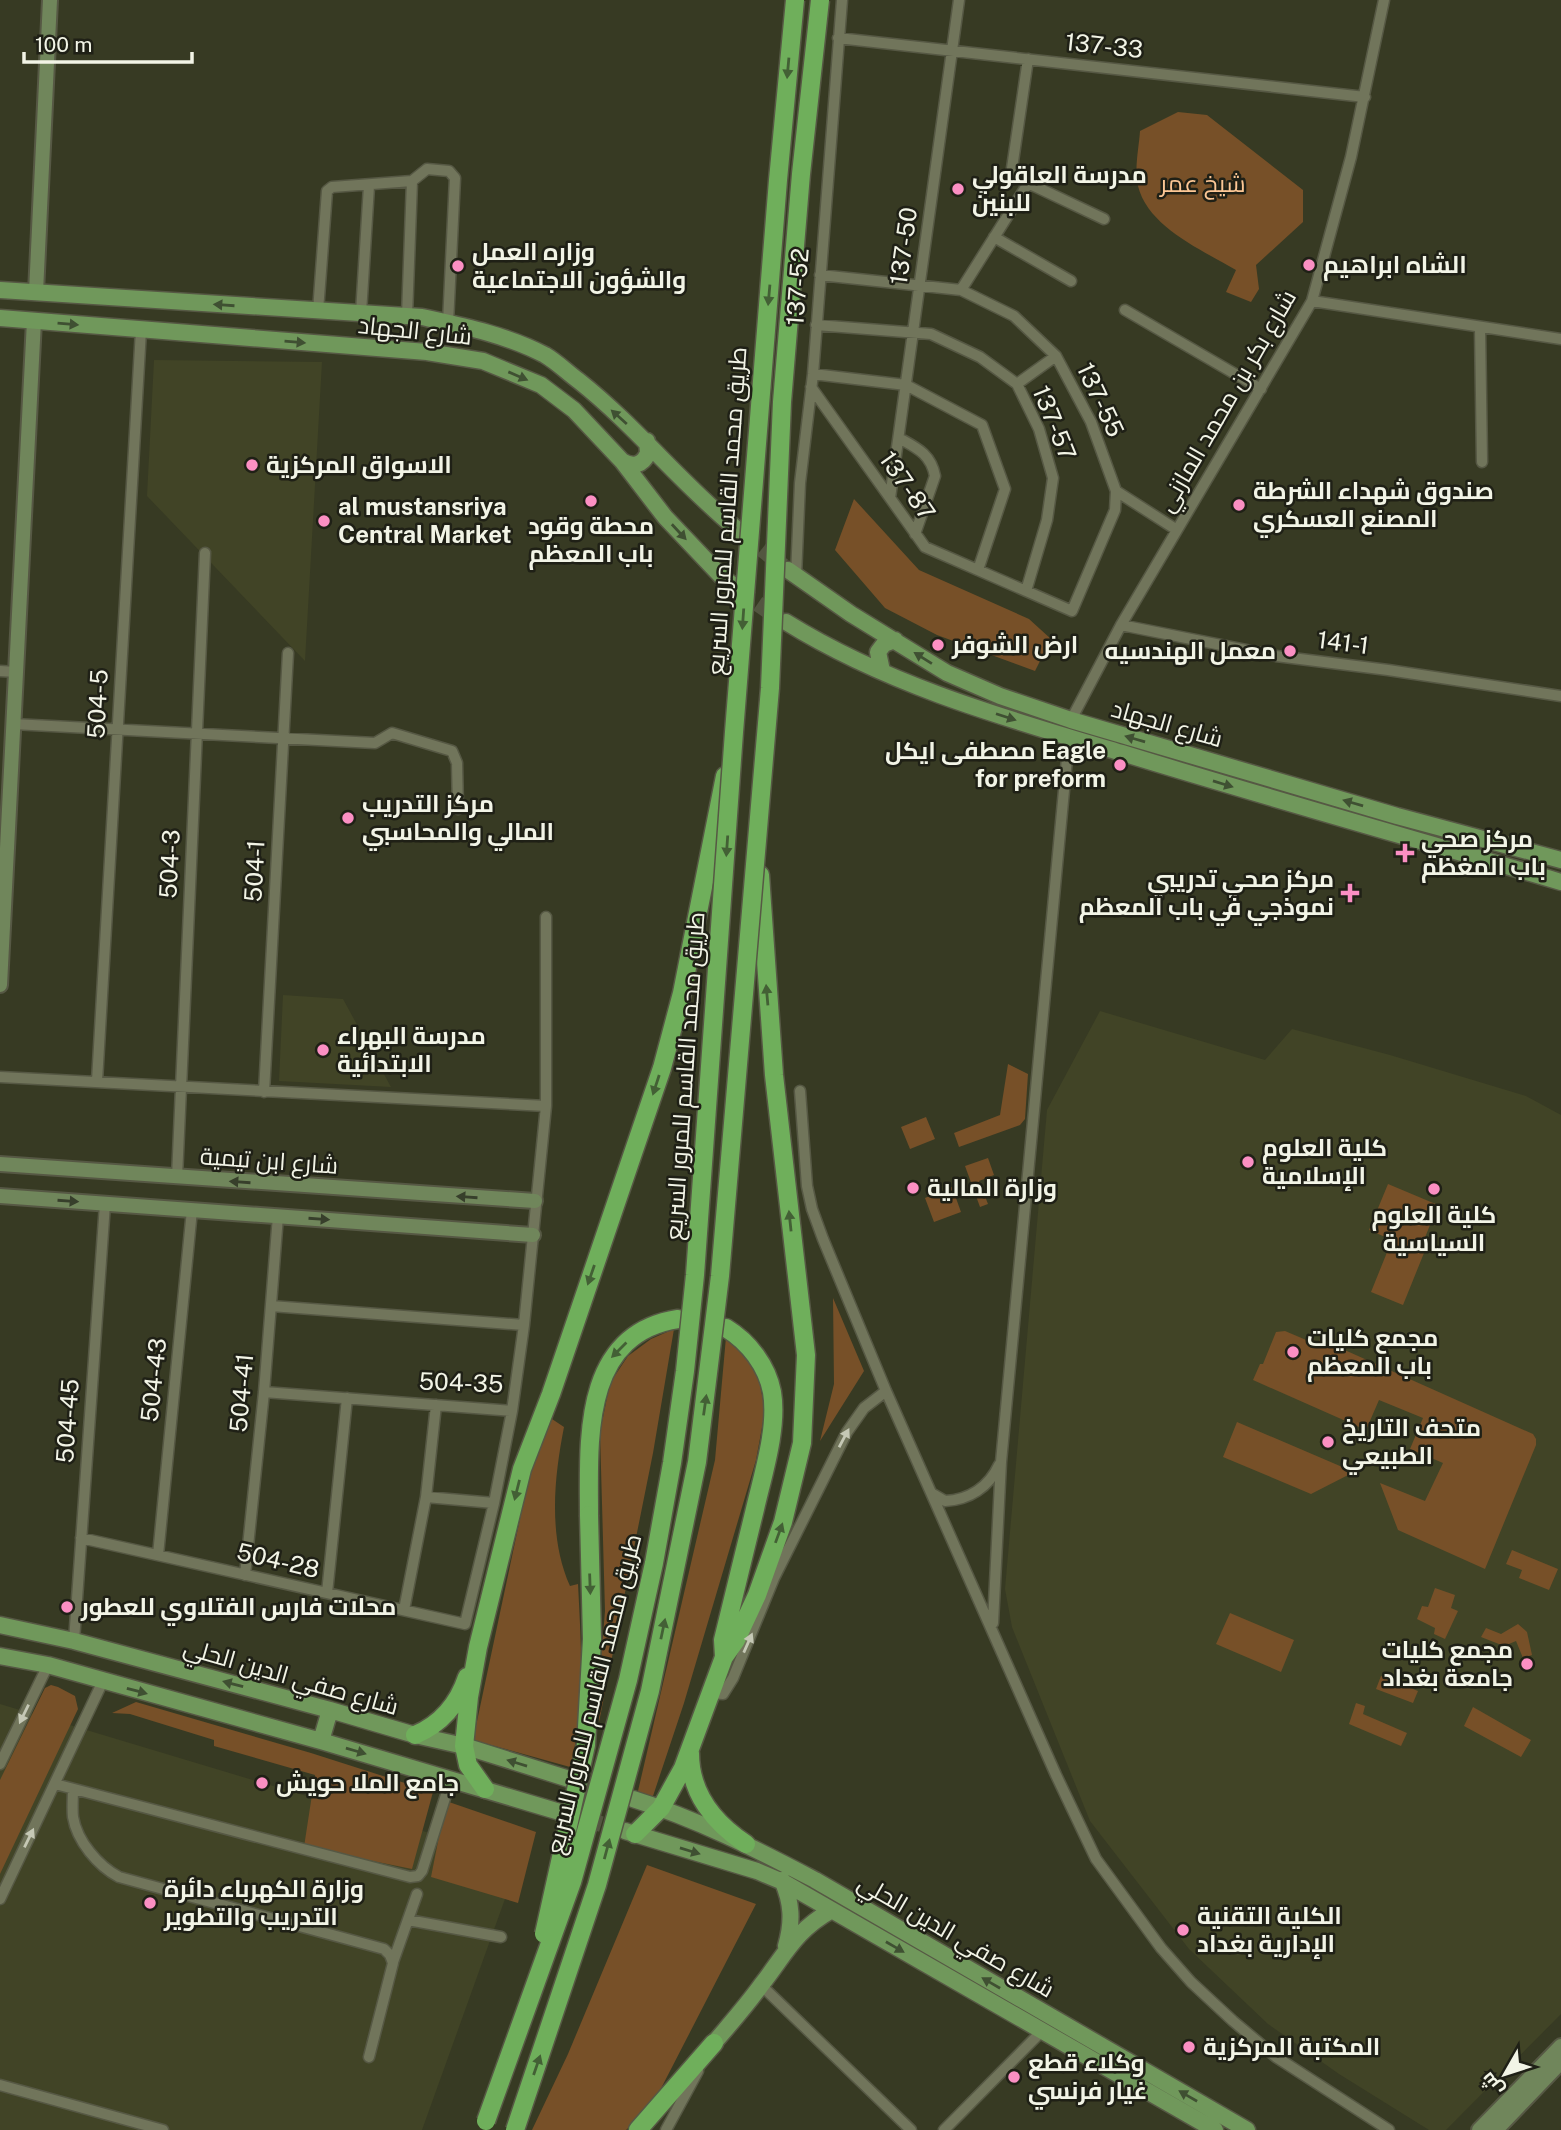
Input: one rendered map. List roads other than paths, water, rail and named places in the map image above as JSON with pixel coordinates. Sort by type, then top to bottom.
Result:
[{"type":"highway","name":"طريق محمد القاسم للمرور السريع","points":[[484,2125],[526,2016],[572,1882],[628,1680],[654,1563],[672,1463],[695,1275],[734,732],[795,0]]},
{"type":"highway","name":"طريق محمد القاسم للمرور السريع","points":[[515,2130],[597,1885],[639,1730],[697,1462],[720,1276],[769,688],[782,402],[801,174],[820,0]]},
{"type":"highway","points":[[485,1789],[468,1765],[464,1746],[478,1647],[522,1469],[551,1394],[662,1068],[682,993],[734,732]]},
{"type":"highway","points":[[630,1833],[661,1808],[673,1789],[724,1657],[736,1640],[770,1558],[783,1522],[802,1443],[806,1355],[770,1023],[757,829]]},
{"type":"highway","points":[[526,2016],[586,1745],[592,1639],[589,1459],[594,1404],[601,1376],[611,1359],[632,1337],[645,1329],[678,1318]]},
{"type":"highway","points":[[724,1657],[723,1640],[766,1463],[773,1417],[772,1392],[764,1369],[753,1351],[726,1328]]},
{"type":"highway","points":[[415,1735],[441,1720],[452,1706],[464,1686],[478,1647]]},
{"type":"highway","points":[[691,1747],[690,1766],[704,1803],[723,1826],[746,1844]]},
{"type":"highway","points":[[638,2130],[713,2043]]},
{"type":"main road","name":"شارع الجهاد","points":[[0,290],[407,316],[481,330],[546,356],[590,390],[647,442],[689,488],[739,531]]},
{"type":"main road","name":"شارع الجهاد","points":[[0,318],[427,352],[483,361],[541,385],[574,410],[622,461],[665,517],[722,577],[734,586]]},
{"type":"main road","points":[[622,461],[634,466],[645,461],[649,453],[647,442]]},
{"type":"main road","name":"شارع الجهاد","points":[[792,573],[947,673],[1000,696],[1071,720],[1397,816],[1561,859]]},
{"type":"main road","name":"شارع الجهاد","points":[[786,622],[840,653],[936,694],[1291,804],[1561,882]]},
{"type":"main road","points":[[882,671],[878,652],[884,644],[894,640]]},
{"type":"main road","points":[[1395,834],[1397,816]]},
{"type":"main road","name":"شارع صفي الدين الحلي","points":[[0,1625],[74,1641],[415,1735],[464,1746],[569,1779]]},
{"type":"main road","points":[[0,1656],[48,1665],[321,1741],[563,1813]]},
{"type":"main road","points":[[321,1741],[330,1710]]},
{"type":"main road","name":"شارع صفي الدين الحلي","points":[[633,1799],[746,1844],[815,1880],[1247,2130]]},
{"type":"main road","name":"شارع صفي الدين الحلي","points":[[630,1833],[757,1871],[783,1882],[1209,2129]]},
{"type":"main road","points":[[746,1844],[771,1865],[783,1882],[792,1911],[792,1927],[785,1952]]},
{"type":"main road","points":[[713,2043],[812,1921],[832,1910]]},
{"type":"street","points":[[36,292],[50,0]]},
{"type":"street","name":"137-52","points":[[792,573],[813,374],[842,0]]},
{"type":"street","name":"137-50","points":[[890,498],[959,0]]},
{"type":"street","name":"شارع بكر بن محمد المازني","points":[[1071,720],[1121,625],[1312,301],[1351,157],[1384,0]]},
{"type":"street","name":"137-33","points":[[838,38],[1365,97]]},
{"type":"street","points":[[1028,59],[1011,175],[1104,219]]},
{"type":"street","points":[[318,311],[327,191],[332,187],[412,181],[427,169],[449,171],[455,178],[448,323]]},
{"type":"street","points":[[407,316],[412,181]]},
{"type":"street","points":[[961,290],[1029,182]]},
{"type":"street","points":[[360,313],[369,186]]},
{"type":"street","points":[[994,237],[1071,281]]},
{"type":"street","name":"137-55","points":[[820,275],[961,290],[1014,316],[1056,356],[1091,422],[1116,491]]},
{"type":"street","points":[[1312,301],[1561,340]]},
{"type":"street","points":[[1125,310],[1261,389]]},
{"type":"street","points":[[0,985],[5,783],[13,724],[34,321]]},
{"type":"street","name":"137-57","points":[[816,326],[931,334],[980,357],[1017,384],[1039,429],[1053,478],[1047,520],[1026,591]]},
{"type":"street","points":[[1480,328],[1482,462]]},
{"type":"street","name":"504-5","points":[[97,1081],[141,330]]},
{"type":"street","points":[[1017,384],[1056,356]]},
{"type":"street","points":[[813,374],[906,385],[982,425],[1005,489],[978,570]]},
{"type":"street","name":"137-87","points":[[811,387],[925,547],[1072,611],[1115,510],[1116,491]]},
{"type":"street","points":[[899,438],[926,455],[935,476],[915,534]]},
{"type":"street","points":[[1116,491],[1177,530]]},
{"type":"street","name":"504-3","points":[[177,1177],[205,553]]},
{"type":"street","name":"141-1","points":[[1121,625],[1276,656],[1561,696]]},
{"type":"street","name":"504-1","points":[[264,1092],[288,653]]},
{"type":"street","points":[[0,671],[16,672]]},
{"type":"street","points":[[13,724],[375,743],[392,733],[453,751],[456,757],[458,809]]},
{"type":"street","points":[[992,1627],[1001,1462],[1069,737]]},
{"type":"street","name":"504-35","points":[[264,1392],[512,1411],[524,1325],[546,1106],[546,917]]},
{"type":"street","points":[[0,1077],[546,1106]]},
{"type":"street","points":[[800,1091],[807,1186],[812,1209],[886,1391],[1056,1775],[1096,1859],[1161,1948],[1191,1982],[1233,2021],[1276,2057],[1389,2130]]},
{"type":"street","name":"شارع ابن تيمية","points":[[0,1164],[536,1201]]},
{"type":"street","points":[[0,1196],[278,1216],[534,1228]]},
{"type":"street","name":"504-45","points":[[74,1641],[105,1204]]},
{"type":"street","name":"504-43","points":[[158,1555],[192,1210]]},
{"type":"street","name":"504-41","points":[[245,1575],[264,1392],[278,1216]]},
{"type":"street","points":[[271,1306],[524,1325]]},
{"type":"street","points":[[711,1693],[723,1694],[733,1678],[774,1578],[846,1432],[864,1408],[886,1391]]},
{"type":"street","points":[[327,1593],[347,1398]]},
{"type":"street","points":[[404,1611],[426,1497],[436,1405]]},
{"type":"street","points":[[426,1497],[494,1503],[512,1411]]},
{"type":"street","points":[[931,1492],[937,1499],[945,1501],[970,1496],[986,1485],[1001,1462]]},
{"type":"street","name":"504-28","points":[[81,1538],[465,1624],[494,1503]]},
{"type":"street","points":[[0,1763],[48,1665]]},
{"type":"street","points":[[0,1899],[103,1681]]},
{"type":"street","points":[[55,1784],[410,1877],[418,1876],[422,1871],[451,1779]]},
{"type":"street","points":[[73,1789],[73,1816],[80,1838],[109,1872],[119,1877],[384,1949],[393,1963]]},
{"type":"street","points":[[369,2057],[393,1963],[417,1894]]},
{"type":"street","points":[[408,1920],[501,1937]]},
{"type":"street","points":[[761,1985],[911,2130]]},
{"type":"street","points":[[944,2130],[1042,2031]]},
{"type":"street","points":[[666,2130],[713,2043]]},
{"type":"street","points":[[1479,2130],[1561,2046]]},
{"type":"street","points":[[1496,2130],[1561,2063]]},
{"type":"street","points":[[0,2085],[163,2130]]},
{"type":"tunnel","points":[[743,534],[783,566]]},
{"type":"tunnel","points":[[738,590],[780,619]]},
{"type":"tunnel","points":[[569,1779],[631,1799]]},
{"type":"tunnel","points":[[563,1813],[625,1831]]},
{"type":"place","name":"مدرسة العاقولي للبنين","points":[[958,189]]},
{"type":"place","name":"الشاه ابراهيم","points":[[1309,265]]},
{"type":"place","name":"وزاره العمل والشؤون الاجتماعية","points":[[458,266]]},
{"type":"place","name":"الاسواق المركزية","points":[[252,465]]},
{"type":"place","name":"محطة وقود باب المعظم","points":[[591,501]]},
{"type":"place","name":"صندوق شهداء الشرطة المصنع العسكري","points":[[1239,505]]},
{"type":"place","name":"al mustansriya Central Market","points":[[324,521]]},
{"type":"place","name":"ارض الشوفر","points":[[938,645]]},
{"type":"place","name":"معمل الهندسيه","points":[[1290,651]]},
{"type":"place","name":"مصطفى ايكل Eagle for preform","points":[[1120,765]]},
{"type":"place","name":"مركز التدريب المالي والمحاسبي","points":[[348,818]]},
{"type":"place","name":"مركز صحي باب المغظم","points":[[1405,853]]},
{"type":"place","name":"مركز صحي تدريبي نموذجي في باب المعظم","points":[[1350,893]]},
{"type":"place","name":"مدرسة البهراء الابتدائية","points":[[323,1050]]},
{"type":"place","name":"كلية العلوم الإسلامية","points":[[1248,1162]]},
{"type":"place","name":"وزارة المالية","points":[[913,1188]]},
{"type":"place","name":"كلية العلوم السياسية","points":[[1434,1189]]},
{"type":"place","name":"مجمع كليات باب المعظم","points":[[1293,1352]]},
{"type":"place","name":"متحف التاريخ الطبيعي","points":[[1328,1442]]},
{"type":"place","name":"محلات فارس الفتلاوي للعطور","points":[[67,1607]]},
{"type":"place","name":"مجمع كليات جامعة بغداد","points":[[1527,1664]]},
{"type":"place","name":"جامع الملا حويش","points":[[262,1783]]},
{"type":"place","name":"وزارة الكهرباء دائرة التدريب والتطوير","points":[[150,1903]]},
{"type":"place","name":"الكلية التقنية الإدارية بغداد","points":[[1183,1930]]},
{"type":"place","name":"المكتبة المركزية","points":[[1189,2047]]},
{"type":"place","name":"وكلاء قطع غيار فرنسي","points":[[1014,2077]]},
{"type":"park label","name":"شيخ عمر","points":[[1203,184]]}]
